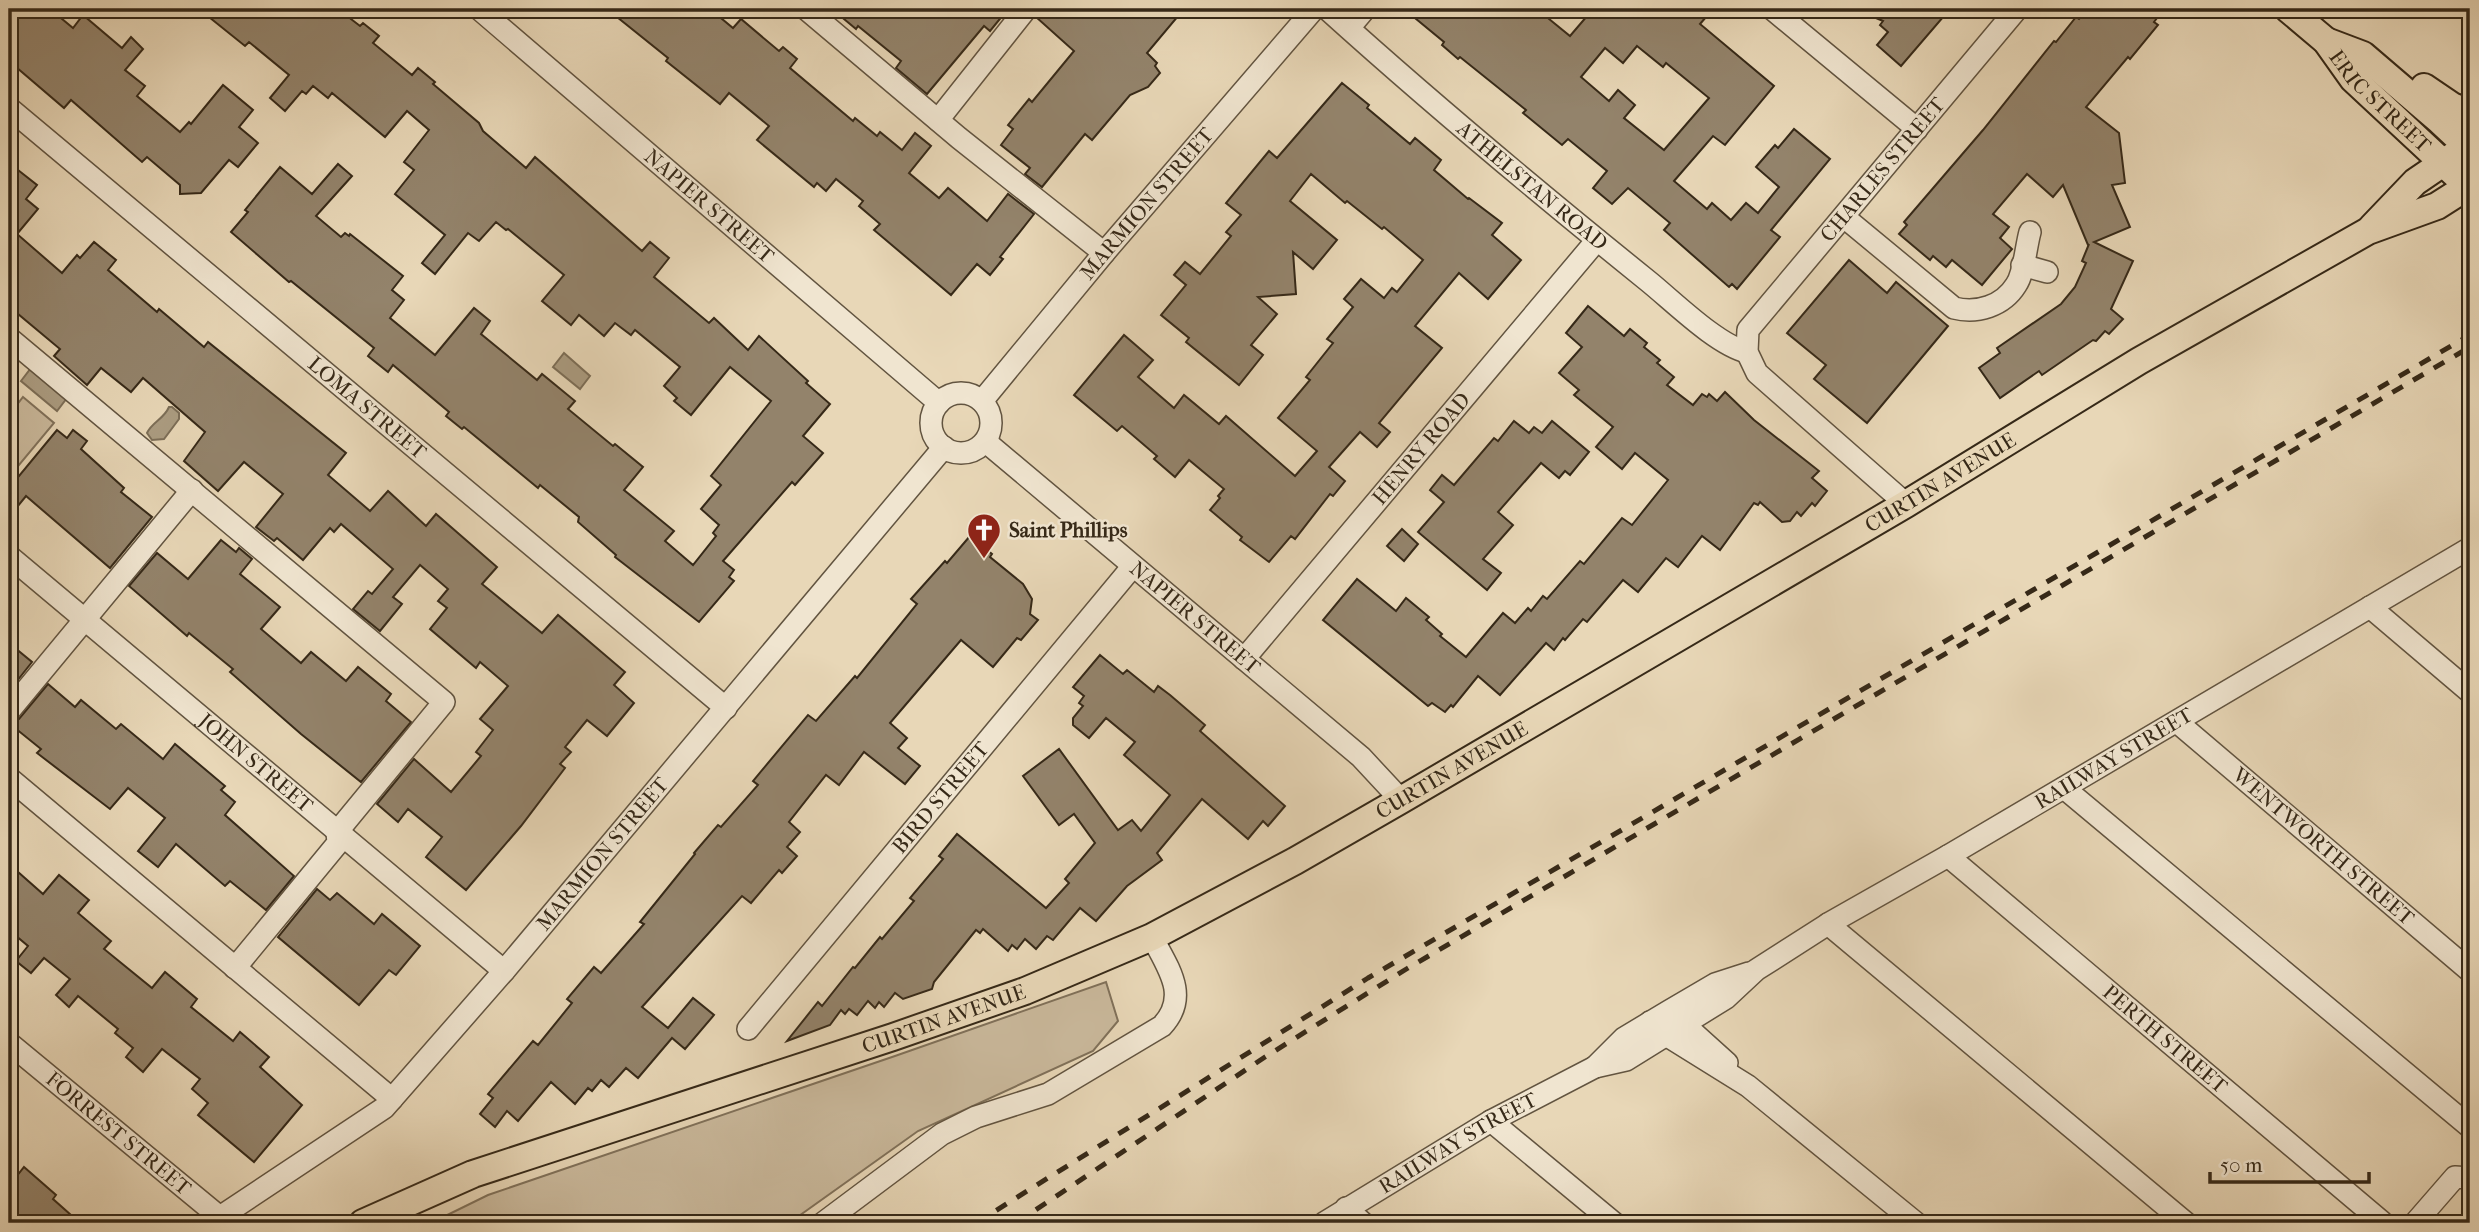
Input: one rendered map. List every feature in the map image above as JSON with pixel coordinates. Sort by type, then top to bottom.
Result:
[{"type":"main road","name":"ERIC STREET","points":[[2288,9],[2326,41],[2353,79],[2470,186]]},
{"type":"main road","name":"ERIC STREET","points":[[2326,41],[2362,55],[2469,147]]},
{"type":"main road","points":[[2375,66],[2395,64],[2438,99],[2470,113]]},
{"type":"main road","name":"CURTIN AVENUE","points":[[2368,231],[2415,182],[2469,147]]},
{"type":"main road","name":"CURTIN AVENUE","points":[[363,1223],[474,1174],[1025,991],[1152,937],[1295,861],[1401,800],[1906,504],[2139,361],[2368,231],[2437,206],[2470,186]]},
{"type":"main road","name":"CURTIN AVENUE","points":[[395,1223],[474,1174]]},
{"type":"street","name":"NAPIER STREET","points":[[479,9],[939,403]]},
{"type":"street","points":[[806,9],[938,120],[1104,253]]},
{"type":"street","points":[[938,120],[1026,9]]},
{"type":"street","name":"MARMION STREET","points":[[982,401],[1104,253],[1314,9]]},
{"type":"street","name":"ATHELSTAN ROAD","points":[[1327,9],[1597,240],[1731,347],[1747,352],[1757,373],[1906,504]]},
{"type":"street","points":[[1349,28],[1365,9]]},
{"type":"street","points":[[1772,9],[1917,129]]},
{"type":"street","name":"CHARLES STREET","points":[[1747,352],[1748,330],[2017,9]]},
{"type":"street","name":"LOMA STREET","points":[[9,108],[726,708]]},
{"type":"street","points":[[1844,217],[1954,308],[1967,312],[1981,310],[2009,293],[2018,284],[2030,232]]},
{"type":"street","name":"HENRY ROAD","points":[[1244,659],[1597,240]]},
{"type":"street","points":[[2022,265],[2047,272]]},
{"type":"street","points":[[9,338],[444,702],[337,832],[338,843],[235,968]]},
{"type":"street","points":[[965,393],[982,401],[992,425],[986,442],[972,452],[949,452],[934,436],[931,428],[931,419],[939,403],[955,394],[965,393]]},
{"type":"street","name":"NAPIER STREET","points":[[986,442],[1361,757],[1401,800]]},
{"type":"street","name":"MARMION STREET","points":[[223,1220],[384,1108],[504,971],[944,447]]},
{"type":"street","points":[[9,710],[192,490]]},
{"type":"street","name":"RAILWAY STREET","points":[[1324,1223],[1491,1121],[1595,1067],[1626,1060],[1658,1028],[1677,1017],[1715,984],[1756,970],[1828,924],[2470,548]]},
{"type":"street","name":"JOHN STREET","points":[[9,556],[504,971]]},
{"type":"street","name":"BIRD STREET","points":[[748,1029],[1133,566]]},
{"type":"street","points":[[2370,607],[2470,692]]},
{"type":"street","name":"WENTWORTH STREET","points":[[2177,722],[2470,971]]},
{"type":"street","points":[[9,778],[392,1099]]},
{"type":"street","points":[[2064,788],[2470,1127]]},
{"type":"street","name":"PERTH STREET","points":[[1948,856],[2382,1222]]},
{"type":"street","points":[[1828,924],[2186,1223]]},
{"type":"street","points":[[823,1223],[942,1134],[976,1116],[1048,1094],[1162,1026],[1174,1008],[1176,988],[1152,937]]},
{"type":"street","points":[[1677,1017],[1716,1051],[1748,1086]]},
{"type":"street","points":[[1658,1028],[1748,1086],[1916,1223]]},
{"type":"street","name":"FORREST STREET","points":[[9,1043],[223,1220]]},
{"type":"street","points":[[1491,1121],[1614,1223]]},
{"type":"street","points":[[2415,1223],[2455,1177],[2470,1178]]},
{"type":"street","points":[[1346,1208],[1363,1223]]},
{"type":"shaded area","points":[[564,353],[590,376],[580,389],[553,367]]},
{"type":"shaded area","points":[[31,368],[67,398],[57,411],[21,381]]},
{"type":"shaded area","points":[[23,397],[54,423],[9,477],[9,415]]},
{"type":"shaded area","points":[[169,407],[179,413],[179,419],[164,439],[152,440],[147,433]]},
{"type":"shaded area","points":[[1106,982],[1118,1021],[1093,1051],[918,1131],[789,1223],[431,1223],[488,1195]]},
{"type":"building","points":[[9,9],[50,9],[73,28],[83,15],[122,48],[131,37],[143,49],[125,70],[145,86],[137,96],[180,132],[189,122],[191,124],[223,85],[253,110],[239,127],[258,143],[238,167],[229,160],[201,193],[180,194],[180,185],[147,157],[142,162],[71,100],[64,108],[9,61]]},
{"type":"building","points":[[199,9],[338,9],[360,26],[363,23],[379,36],[373,43],[412,75],[418,68],[526,168],[535,157],[642,251],[650,242],[669,258],[654,277],[709,323],[714,318],[748,350],[759,336],[830,404],[803,436],[823,453],[795,485],[792,482],[723,561],[734,570],[729,577],[734,581],[699,622],[615,557],[616,555],[578,522],[579,517],[540,485],[538,488],[464,427],[462,429],[446,416],[449,412],[393,365],[388,372],[368,356],[374,348],[289,282],[231,232],[280,167],[312,194],[338,164],[352,176],[316,216],[341,237],[345,233],[349,236],[350,234],[403,276],[392,290],[404,300],[390,318],[435,355],[474,308],[490,321],[481,334],[537,380],[542,374],[575,401],[568,409],[643,467],[624,490],[674,531],[665,541],[693,565],[716,536],[713,533],[719,525],[701,509],[721,485],[711,476],[771,401],[730,367],[691,415],[674,401],[677,398],[664,386],[680,367],[635,330],[631,335],[615,323],[604,336],[579,315],[571,325],[542,301],[564,275],[496,222],[479,241],[468,233],[435,274],[422,263],[445,235],[395,194],[414,170],[404,162],[429,130],[407,111],[385,137],[332,93],[328,98],[313,86],[306,94],[302,91],[285,111],[270,98],[289,75],[249,42],[245,46]]},
{"type":"building","points":[[607,9],[710,9],[733,28],[741,19],[779,51],[783,47],[797,59],[790,68],[853,121],[855,118],[877,136],[880,132],[902,150],[915,133],[931,146],[909,173],[939,198],[948,188],[987,221],[1008,194],[1034,214],[1000,257],[1003,259],[990,275],[977,264],[951,295],[874,230],[880,224],[859,206],[863,201],[836,179],[826,191],[817,183],[814,187],[757,140],[769,126],[729,93],[720,104]]},
{"type":"building","points":[[832,9],[1008,9],[990,31],[984,26],[927,94],[896,68],[901,61]]},
{"type":"building","points":[[1039,9],[1184,9],[1147,53],[1157,63],[1155,66],[1160,73],[1148,87],[1130,95],[1092,140],[1085,134],[1042,187],[1025,174],[1030,168],[1001,145],[1013,129],[1008,125],[1029,99],[1032,102],[1074,51],[1036,17]]},
{"type":"building","points":[[1404,9],[1532,9],[1541,16],[1543,14],[1570,36],[1593,9],[1713,9],[1700,24],[1774,86],[1725,145],[1713,136],[1674,181],[1707,209],[1712,203],[1731,220],[1746,203],[1758,213],[1779,187],[1756,167],[1775,145],[1778,148],[1794,129],[1830,159],[1771,230],[1780,237],[1737,289],[1732,284],[1729,287],[1664,230],[1670,223],[1628,188],[1612,204],[1593,188],[1607,171],[1568,139],[1562,145],[1523,113],[1526,110],[1460,57],[1458,59],[1442,45],[1444,42]],"holes":[[[1637,46],[1663,67],[1666,63],[1709,98],[1664,150],[1624,118],[1635,105],[1618,90],[1609,101],[1581,77],[1605,48],[1623,63]]]},
{"type":"building","points":[[1855,9],[1950,9],[1901,66],[1877,45],[1888,32],[1880,25],[1883,21]]},
{"type":"building","points":[[2088,9],[2164,9],[2154,22],[2158,25],[2086,107],[2119,133],[2125,183],[2112,185],[2130,227],[2094,242],[2133,261],[2111,309],[2123,319],[2109,334],[2105,331],[2096,341],[2093,340],[2042,375],[2039,371],[2000,398],[1979,368],[2000,353],[1997,348],[2061,304],[2075,287],[2086,263],[2082,261],[2089,244],[2063,185],[2053,197],[2027,174],[1993,214],[2009,227],[2000,238],[2012,249],[1982,285],[1952,260],[1946,267],[1933,256],[1930,260],[1899,234],[1907,225],[1904,222],[1983,130],[2054,41],[2056,42],[2076,17],[2079,19]]},
{"type":"building","points":[[1342,83],[1410,144],[1415,138],[1441,160],[1434,170],[1502,223],[1492,235],[1521,260],[1488,299],[1459,273],[1415,326],[1442,348],[1379,423],[1390,432],[1377,447],[1360,432],[1329,467],[1345,481],[1333,496],[1330,494],[1295,539],[1291,536],[1269,562],[1240,540],[1242,537],[1210,510],[1224,489],[1189,460],[1175,477],[1154,459],[1157,456],[1122,426],[1117,431],[1074,395],[1124,335],[1153,360],[1138,377],[1174,408],[1184,395],[1219,424],[1226,416],[1295,476],[1317,451],[1278,418],[1310,380],[1306,377],[1333,343],[1327,339],[1353,307],[1344,299],[1361,279],[1384,298],[1392,288],[1397,292],[1423,260],[1384,227],[1382,229],[1347,201],[1345,203],[1311,174],[1290,201],[1337,240],[1313,269],[1293,252],[1296,294],[1258,297],[1277,314],[1251,345],[1263,355],[1239,385],[1186,342],[1189,338],[1161,315],[1186,285],[1174,275],[1185,262],[1200,274],[1231,236],[1226,232],[1241,215],[1226,203],[1269,151],[1277,158]]},
{"type":"building","points":[[18,170],[37,185],[26,199],[38,209],[17,234],[62,273],[77,255],[80,258],[94,242],[116,260],[108,270],[157,312],[159,309],[204,347],[208,342],[346,453],[328,475],[370,511],[388,491],[426,526],[436,514],[497,567],[482,584],[542,633],[558,615],[625,672],[614,685],[634,703],[607,736],[587,720],[565,747],[571,752],[560,764],[565,768],[521,826],[466,890],[426,857],[442,837],[408,809],[398,822],[377,804],[414,759],[451,792],[481,756],[476,752],[493,730],[480,719],[508,686],[480,662],[476,668],[430,629],[447,608],[438,601],[448,589],[420,565],[393,597],[402,604],[380,631],[353,609],[368,591],[372,594],[393,569],[341,524],[334,532],[330,528],[303,560],[277,538],[274,541],[256,527],[283,494],[244,462],[218,491],[184,461],[205,432],[143,378],[131,392],[101,368],[87,385],[54,356],[60,349],[18,314],[9,325],[9,182]]},
{"type":"building","points":[[1849,260],[1887,293],[1896,282],[1948,326],[1867,423],[1814,379],[1826,365],[1787,333]]},
{"type":"building","points":[[1588,306],[1624,336],[1630,329],[1647,343],[1644,347],[1660,360],[1657,363],[1674,377],[1667,385],[1693,405],[1702,394],[1707,397],[1709,394],[1717,401],[1725,392],[1754,420],[1819,471],[1812,478],[1827,491],[1815,506],[1812,503],[1801,516],[1797,512],[1790,521],[1782,522],[1760,502],[1758,505],[1754,503],[1720,550],[1702,536],[1678,567],[1666,558],[1638,592],[1623,580],[1587,622],[1583,619],[1554,650],[1546,643],[1500,695],[1478,676],[1453,707],[1451,705],[1445,712],[1432,703],[1428,706],[1323,620],[1357,579],[1396,611],[1406,598],[1429,617],[1426,620],[1442,634],[1440,636],[1466,657],[1503,613],[1515,623],[1528,608],[1531,611],[1543,596],[1547,599],[1580,561],[1584,564],[1622,518],[1632,525],[1668,480],[1635,453],[1622,469],[1596,447],[1613,427],[1574,395],[1579,390],[1559,373],[1582,347],[1566,333]]},
{"type":"building","points":[[1514,421],[1529,433],[1534,427],[1542,433],[1552,421],[1589,452],[1570,475],[1565,471],[1559,478],[1541,463],[1498,512],[1513,525],[1483,559],[1501,573],[1487,590],[1418,532],[1444,502],[1430,490],[1442,475],[1454,485],[1494,438],[1498,441]]},
{"type":"building","points":[[57,430],[67,438],[73,430],[87,441],[81,449],[124,488],[121,492],[152,517],[110,568],[26,496],[9,517],[9,488]]},
{"type":"building","points":[[1402,529],[1418,544],[1404,561],[1387,546]]},
{"type":"building","points":[[970,536],[992,554],[990,557],[1023,584],[1032,599],[1030,614],[1038,620],[1021,640],[1017,638],[993,667],[961,640],[890,723],[907,738],[898,748],[920,766],[905,784],[864,752],[839,785],[826,775],[789,822],[800,832],[787,847],[797,856],[782,873],[779,870],[751,903],[742,896],[642,1007],[668,1028],[693,998],[714,1015],[685,1049],[672,1038],[638,1078],[626,1068],[609,1087],[601,1080],[592,1091],[588,1088],[575,1104],[551,1082],[518,1121],[507,1111],[495,1127],[480,1114],[493,1098],[488,1094],[533,1041],[538,1045],[572,1003],[567,999],[594,967],[601,973],[644,924],[640,922],[694,853],[758,785],[753,781],[808,715],[816,721],[855,676],[857,678],[917,604],[911,599]]},
{"type":"building","points":[[221,540],[236,552],[239,548],[252,559],[240,574],[280,607],[261,629],[301,663],[311,652],[346,681],[358,667],[391,694],[386,701],[411,722],[361,782],[230,672],[233,669],[189,633],[187,636],[129,586],[157,553],[188,579]]},
{"type":"building","points":[[9,643],[32,662],[9,691]]},
{"type":"building","points":[[1100,655],[1123,674],[1127,670],[1154,692],[1158,686],[1170,695],[1205,725],[1200,731],[1285,806],[1268,826],[1263,821],[1248,839],[1202,799],[1157,853],[1162,860],[1127,886],[1096,921],[1080,908],[1053,940],[1047,936],[1036,949],[1025,939],[1017,949],[1012,945],[1008,951],[983,929],[980,933],[976,930],[934,982],[932,989],[903,999],[895,993],[884,1007],[879,1002],[875,1008],[868,1001],[857,1015],[849,1009],[845,1014],[841,1010],[830,1025],[787,1041],[818,1002],[822,1006],[853,967],[855,968],[880,937],[882,939],[914,901],[910,898],[943,859],[939,856],[957,834],[1046,908],[1069,883],[1065,879],[1095,843],[1074,814],[1059,825],[1023,776],[1059,749],[1118,830],[1132,820],[1141,831],[1170,795],[1124,755],[1135,742],[1106,718],[1089,738],[1073,725],[1073,718],[1083,706],[1079,703],[1084,696],[1073,687]]},
{"type":"building","points":[[48,684],[75,707],[81,700],[116,729],[121,724],[163,759],[175,744],[225,786],[221,790],[235,802],[225,815],[294,876],[266,910],[230,881],[225,886],[176,844],[158,867],[138,851],[165,818],[128,788],[110,809],[37,753],[41,749],[10,724],[19,719]]},
{"type":"building","points":[[9,864],[43,894],[59,875],[89,900],[78,913],[111,941],[104,949],[152,988],[165,972],[197,999],[191,1007],[233,1041],[240,1032],[269,1057],[260,1067],[302,1105],[254,1162],[198,1115],[208,1103],[192,1089],[200,1079],[162,1049],[143,1072],[126,1057],[133,1048],[115,1033],[118,1029],[78,996],[69,1007],[56,995],[70,979],[44,958],[31,973],[16,961],[28,946],[9,930]]},
{"type":"building","points":[[317,889],[330,900],[337,893],[374,924],[382,914],[420,946],[396,975],[389,970],[359,1005],[278,937]]},
{"type":"building","points":[[24,1167],[56,1195],[53,1199],[80,1223],[9,1223],[9,1186]]},
{"type":"railway","points":[[976,1223],[1368,978],[2470,335]]},
{"type":"railway","points":[[1016,1223],[1265,1057],[1408,968],[2470,347]]},
{"type":"place","name":"Saint Phillips","points":[[984,560]]}]
